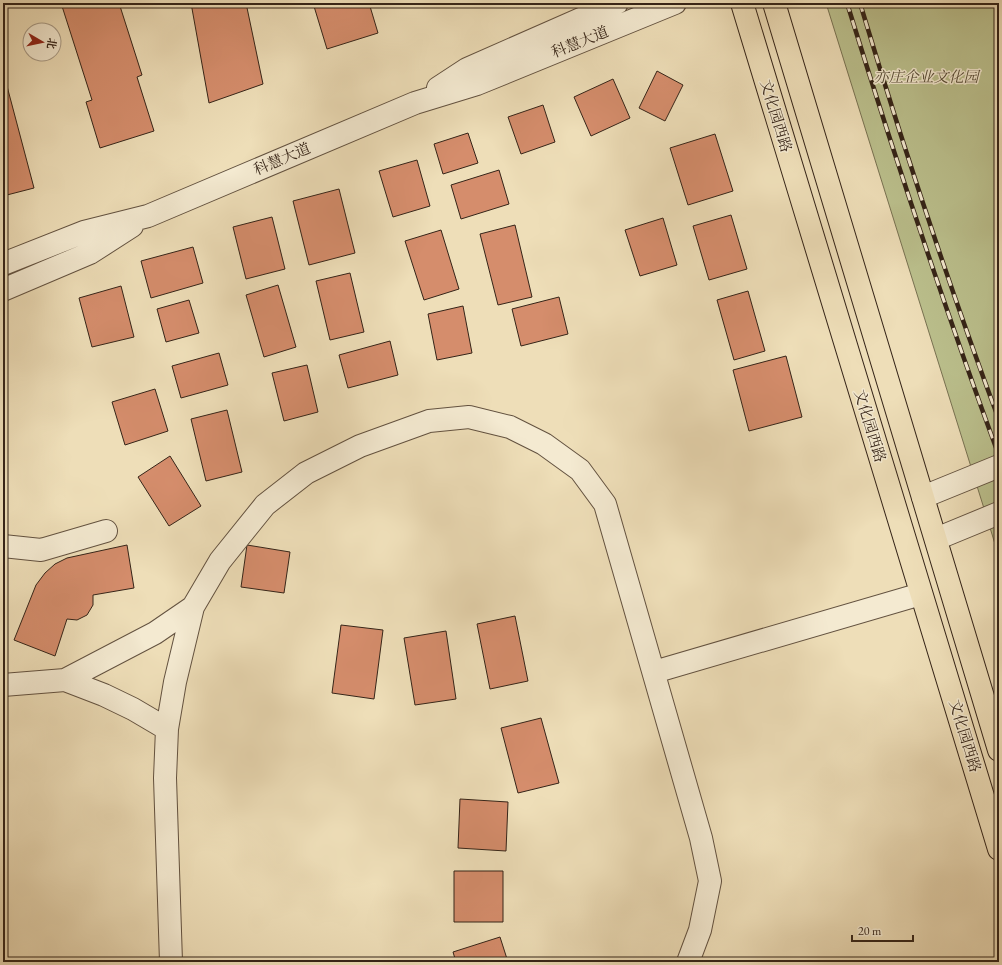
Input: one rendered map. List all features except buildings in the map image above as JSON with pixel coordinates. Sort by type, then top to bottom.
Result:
[{"type":"main road","name":"文化园西路","points":[[742,3],[999,849]]},
{"type":"main road","name":"文化园西路","points":[[774,3],[999,750]]},
{"type":"street","name":"科慧大道","points":[[415,103],[467,69],[617,3]]},
{"type":"street","name":"科慧大道","points":[[3,264],[84,232],[148,216],[415,103],[476,84],[675,3]]},
{"type":"street","name":"科慧大道","points":[[3,290],[90,253],[148,216]]},
{"type":"street","points":[[171,962],[165,778],[167,729],[175,682],[193,608],[220,561],[265,505],[306,473],[360,446],[429,421],[469,417],[510,427],[544,444],[580,470],[605,504],[701,838],[710,881],[700,930],[688,962]]},
{"type":"street","points":[[923,497],[999,466]]},
{"type":"street","points":[[936,539],[999,513]]},
{"type":"street","points":[[3,546],[41,550],[106,531]]},
{"type":"street","points":[[654,672],[922,594]]},
{"type":"street","points":[[3,685],[65,680],[155,633],[193,608]]},
{"type":"street","points":[[65,680],[104,695],[133,709],[167,729]]},
{"type":"green space","name":"亦庄企业文化园","points":[[826,3],[999,3],[999,557],[987,518]]},
{"type":"railway","points":[[847,3],[920,230],[999,456]]},
{"type":"railway","points":[[860,3],[926,213],[999,420]]}]
